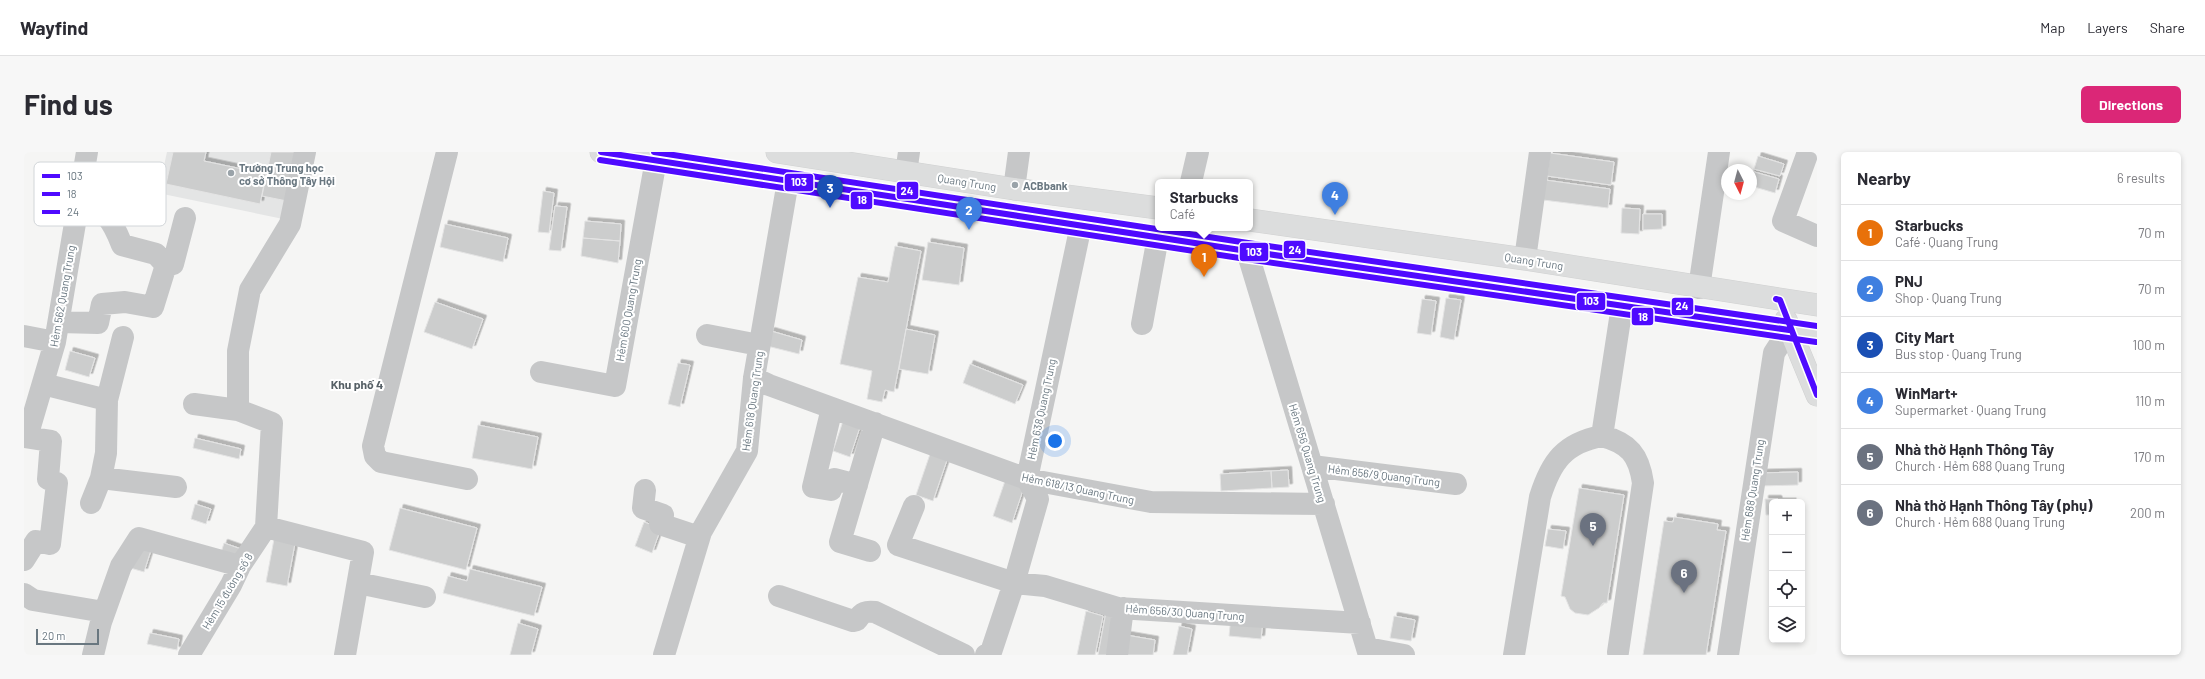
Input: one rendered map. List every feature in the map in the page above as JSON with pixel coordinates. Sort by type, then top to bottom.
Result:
[{"type":"main road","points":[[601,152],[1247,251],[1817,334]]},
{"type":"main road","name":"Quang Trung","points":[[777,152],[907,162],[1014,189],[1155,208]]},
{"type":"main road","points":[[1011,215],[1014,189]]},
{"type":"main road","name":"Quang Trung","points":[[1253,220],[1525,259],[1699,288],[1817,305]]},
{"type":"main road","points":[[1780,300],[1789,330],[1806,364],[1817,395]]},
{"type":"street","name":"Hẻm 562 Quang Trung","points":[[85,162],[87,152]]},
{"type":"street","points":[[238,410],[238,351],[250,290],[290,224],[305,152]]},
{"type":"street","points":[[447,152],[373,446],[375,456],[381,462],[467,480]]},
{"type":"street","points":[[1014,189],[1019,152]]},
{"type":"street","points":[[1192,179],[1198,152]]},
{"type":"street","points":[[1525,259],[1540,152]]},
{"type":"street","points":[[1699,288],[1720,152]]},
{"type":"street","points":[[1808,152],[1783,221],[1817,236]]},
{"type":"street","name":"Hẻm 600 Quang Trung","points":[[541,372],[615,386],[656,160]]},
{"type":"street","name":"Hẻm 618 Quang Trung","points":[[665,655],[699,537],[748,451],[754,378],[788,180]]},
{"type":"street","points":[[166,265],[174,264],[185,218]]},
{"type":"street","name":"Hẻm 638 Quang Trung","points":[[1027,479],[1081,225]]},
{"type":"street","name":"Hẻm 562 Quang Trung","points":[[25,437],[43,384],[57,332],[75,226]]},
{"type":"street","points":[[114,226],[122,245],[156,254],[166,265]]},
{"type":"street","points":[[1142,324],[1158,237]]},
{"type":"street","name":"Hẻm 656 Quang Trung","points":[[1247,251],[1368,652]]},
{"type":"street","points":[[24,336],[57,332],[98,323],[102,304],[125,302],[153,307],[166,265]]},
{"type":"street","points":[[1602,436],[1622,306]]},
{"type":"street","name":"Hẻm 688 Quang Trung","points":[[1728,655],[1774,353],[1789,330]]},
{"type":"street","points":[[707,335],[759,345]]},
{"type":"street","points":[[91,503],[101,478],[106,453],[107,400],[123,337]]},
{"type":"street","name":"Hẻm 618/13 Quang Trung","points":[[754,378],[1027,479],[1151,502],[1324,504]]},
{"type":"street","points":[[43,384],[107,400]]},
{"type":"street","points":[[194,404],[238,410],[272,423],[266,527],[363,552],[346,655]]},
{"type":"street","points":[[832,408],[813,487],[831,490],[834,478],[856,485]]},
{"type":"street","points":[[870,550],[840,542],[875,423]]},
{"type":"street","points":[[1514,655],[1540,497],[1545,480],[1562,454],[1574,444],[1588,438],[1602,436],[1617,440],[1629,448],[1641,470],[1643,483],[1618,652]]},
{"type":"street","points":[[24,560],[36,541],[50,544],[57,483],[48,479],[51,441],[25,437]]},
{"type":"street","name":"Hẻm 656/9 Quang Trung","points":[[1312,466],[1456,484]]},
{"type":"street","points":[[101,478],[176,487]]},
{"type":"street","points":[[986,655],[992,652],[1014,583],[1038,499],[1027,479]]},
{"type":"street","points":[[645,490],[643,508],[663,515],[660,524],[699,537]]},
{"type":"street","name":"Hẻm 656/30 Quang Trung","points":[[914,506],[898,545],[1014,583],[1045,586],[1123,608],[1360,623]]},
{"type":"street","name":"Hẻm 15 đường số 8","points":[[189,655],[231,585],[240,566],[266,527]]},
{"type":"street","points":[[93,655],[104,612],[121,566],[139,538],[240,566]]},
{"type":"street","points":[[358,583],[425,597]]},
{"type":"street","points":[[24,594],[33,600],[104,612]]},
{"type":"street","points":[[779,596],[853,621],[857,620],[861,613],[867,611],[876,612],[964,655]]},
{"type":"street","points":[[1117,655],[1123,608]]},
{"type":"street","points":[[1368,652],[1402,655]]},
{"type":"shaded area","name":"Trường Trung học cơ sở Thông Tây Hội","points":[[167,152],[303,152],[288,220],[166,195],[165,162]]},
{"type":"building","points":[[173,152],[206,152],[204,161],[266,174],[260,204],[166,184]]},
{"type":"building","points":[[271,152],[296,152],[287,201],[262,196]]},
{"type":"building","points":[[1550,153],[1614,162],[1611,185],[1547,176]]},
{"type":"building","points":[[1758,156],[1784,164],[1780,176],[1757,170],[1757,164],[1756,164]]},
{"type":"building","points":[[1757,173],[1779,179],[1775,193],[1757,188]]},
{"type":"building","points":[[1545,180],[1610,189],[1608,208],[1543,200]]},
{"type":"building","points":[[543,191],[554,193],[549,233],[538,232]]},
{"type":"building","points":[[555,206],[567,207],[561,251],[549,250]]},
{"type":"building","points":[[1622,208],[1640,209],[1639,234],[1621,233]]},
{"type":"building","points":[[1643,214],[1662,214],[1662,229],[1643,230]]},
{"type":"building","points":[[585,221],[621,224],[620,241],[583,238]]},
{"type":"building","points":[[445,224],[508,238],[503,262],[440,247]]},
{"type":"building","points":[[583,238],[620,241],[618,263],[581,256]]},
{"type":"building","points":[[928,242],[964,248],[959,285],[922,280]]},
{"type":"building","points":[[895,246],[921,251],[894,392],[885,390],[882,402],[867,399],[872,371],[840,364],[858,277],[888,282]]},
{"type":"building","points":[[1446,298],[1461,300],[1454,340],[1440,337]]},
{"type":"building","points":[[1422,299],[1436,301],[1431,335],[1417,333]]},
{"type":"building","points":[[435,302],[483,319],[472,349],[424,332]]},
{"type":"building","points":[[906,329],[935,335],[928,374],[899,369]]},
{"type":"building","points":[[771,331],[802,340],[799,354],[767,346]]},
{"type":"building","points":[[70,351],[95,358],[89,377],[65,370]]},
{"type":"building","points":[[678,363],[690,365],[680,407],[668,404]]},
{"type":"building","points":[[970,364],[1023,385],[1015,404],[963,383]]},
{"type":"building","points":[[843,421],[860,427],[850,457],[833,451]]},
{"type":"building","points":[[478,425],[538,437],[532,469],[472,458]]},
{"type":"building","points":[[195,438],[241,449],[239,459],[193,448]]},
{"type":"building","points":[[930,454],[947,460],[933,501],[916,495]]},
{"type":"building","points":[[1288,470],[1289,487],[1272,488],[1271,471]]},
{"type":"building","points":[[1271,471],[1272,488],[1221,491],[1220,474]]},
{"type":"building","points":[[1798,472],[1798,485],[1760,486],[1760,473]]},
{"type":"building","points":[[1007,475],[1026,481],[1012,523],[993,516]]},
{"type":"building","points":[[1579,488],[1624,495],[1607,603],[1603,603],[1599,608],[1588,615],[1575,613],[1570,609],[1565,597],[1561,596]]},
{"type":"building","points":[[1765,499],[1769,499],[1769,515],[1766,515]]},
{"type":"building","points":[[195,504],[211,509],[206,524],[191,519]]},
{"type":"building","points":[[400,508],[477,528],[466,570],[389,550]]},
{"type":"building","points":[[1674,517],[1718,524],[1717,530],[1726,531],[1706,655],[1643,655],[1664,521],[1673,522]]},
{"type":"building","points":[[644,522],[661,528],[652,553],[635,546]]},
{"type":"building","points":[[1548,529],[1566,531],[1563,549],[1545,546]]},
{"type":"building","points":[[274,539],[295,543],[287,586],[266,582]]},
{"type":"building","points":[[224,543],[241,549],[236,565],[219,559]]},
{"type":"building","points":[[134,544],[151,550],[144,572],[127,567]]},
{"type":"building","points":[[470,569],[542,587],[534,616],[443,593],[448,576],[467,581]]},
{"type":"building","points":[[1086,611],[1103,616],[1095,655],[1077,655]]},
{"type":"building","points":[[1106,612],[1121,615],[1113,655],[1098,655]]},
{"type":"building","points":[[1231,616],[1263,619],[1261,639],[1229,636]]},
{"type":"building","points":[[1394,616],[1415,620],[1411,641],[1390,638]]},
{"type":"building","points":[[518,623],[538,629],[531,655],[510,655]]},
{"type":"building","points":[[1179,626],[1192,629],[1187,655],[1173,655]]},
{"type":"building","points":[[150,633],[179,639],[177,650],[147,644]]},
{"type":"building","points":[[1126,635],[1155,640],[1153,655],[1122,655]]},
{"type":"transit line","name":"103","points":[[601,152],[1247,251],[1789,330]]},
{"type":"transit line","name":"24","points":[[654,152],[1155,229]]},
{"type":"transit line","name":"18","points":[[600,160],[1246,259],[1816,342]]},
{"type":"transit line","name":"24","points":[[1170,231],[1817,326]]},
{"type":"transit line","name":"103","points":[[1776,299],[1780,300],[1817,395]]},
{"type":"place","name":"Trường Trung học cơ sở Thông Tây Hội","points":[[231,173]]},
{"type":"place","name":"ACBbank","points":[[1015,185]]},
{"type":"place","name":"City Mart","points":[[830,208]]},
{"type":"place","name":"WinMart+","points":[[1335,215]]},
{"type":"place","name":"PNJ","points":[[969,230]]},
{"type":"place","name":"Starbucks","points":[[1204,277]]},
{"type":"place","name":"Nhà thờ Hạnh Thông Tây","points":[[1593,546]]},
{"type":"place","name":"Nhà thờ Hạnh Thông Tây (phụ)","points":[[1684,593]]},
{"type":"district","name":"Khu phố 4","points":[[357,384]]}]
